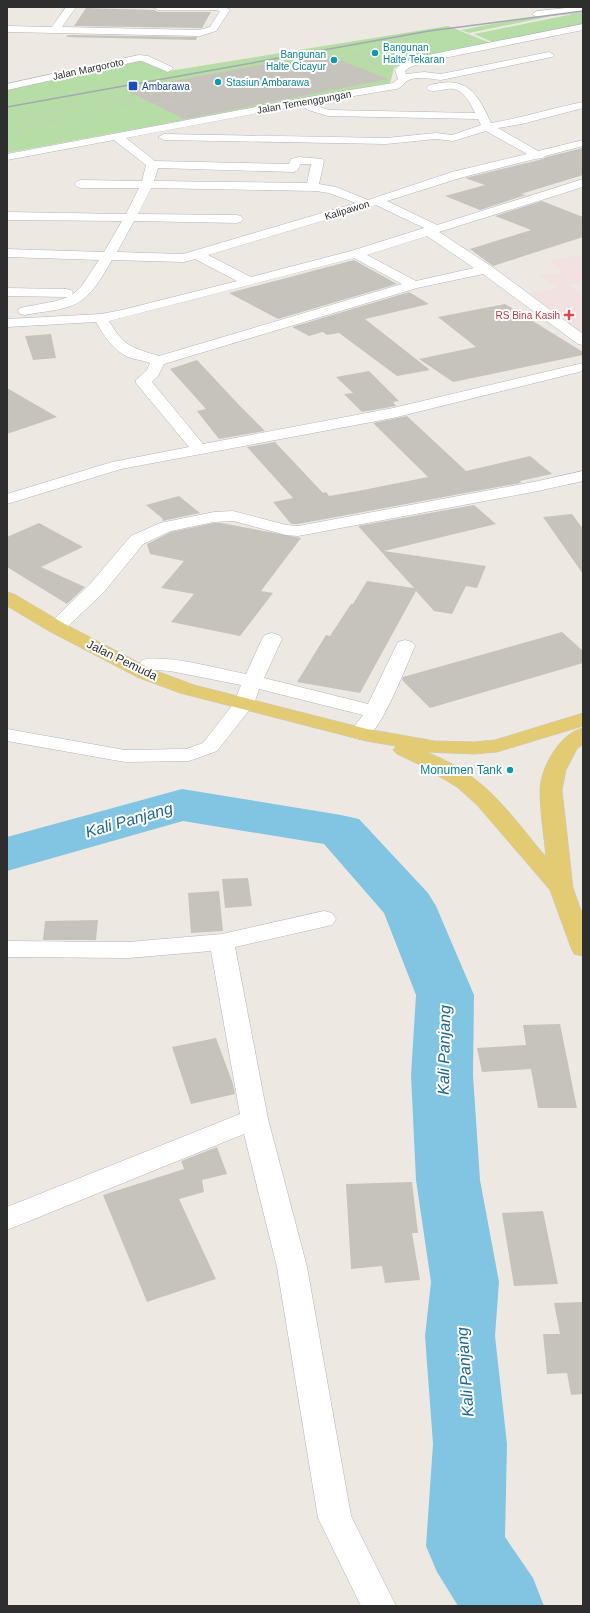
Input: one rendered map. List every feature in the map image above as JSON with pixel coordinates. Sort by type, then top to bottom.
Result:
[{"type":"main road","name":"Jalan Pemuda","points":[[7,598],[56,627],[144,673],[187,689],[363,734]]},
{"type":"main road","points":[[363,734],[435,747],[474,748],[497,746],[583,719]]},
{"type":"main road","points":[[363,734],[430,761],[465,782],[485,800],[562,888]]},
{"type":"main road","points":[[583,734],[568,746],[555,770],[551,790],[562,888],[583,948]]},
{"type":"street","points":[[55,30],[71,7]]},
{"type":"street","points":[[7,29],[200,34],[213,30],[225,10],[216,8],[173,7],[154,9]]},
{"type":"street","points":[[537,14],[583,9]]},
{"type":"street","points":[[131,32],[146,21]]},
{"type":"street","points":[[539,156],[485,122],[477,105],[465,91],[457,86],[419,87],[401,81],[400,70],[406,65],[427,58],[510,43],[583,27]]},
{"type":"street","name":"Jalan Temenggungan","points":[[7,157],[303,101],[401,81],[424,74],[441,77],[553,56],[510,43]]},
{"type":"street","name":"Jalan Margoroto","points":[[7,87],[139,58],[144,58],[168,69]]},
{"type":"street","points":[[303,101],[312,108],[328,113],[485,122],[522,121],[559,110],[583,105]]},
{"type":"street","points":[[148,130],[161,137],[386,141],[436,136],[453,138],[485,122]]},
{"type":"street","points":[[116,136],[152,164],[289,168],[294,168],[295,161],[298,160],[326,160],[333,140]]},
{"type":"street","name":"Kalipawon","points":[[7,253],[171,259],[184,258],[456,176],[583,144]]},
{"type":"street","points":[[312,187],[318,160]]},
{"type":"street","points":[[7,315],[73,300],[83,294],[109,256],[147,184],[153,169],[152,164]]},
{"type":"street","points":[[7,323],[101,318],[124,314],[356,254],[583,183]]},
{"type":"street","points":[[81,184],[312,187],[332,190],[373,202],[432,230],[541,308],[583,341]]},
{"type":"street","points":[[7,216],[237,219]]},
{"type":"street","points":[[356,254],[414,285]]},
{"type":"street","points":[[197,255],[250,282]]},
{"type":"street","points":[[101,318],[108,332],[121,345],[133,353],[151,357],[158,361],[414,285],[486,268]]},
{"type":"street","points":[[7,292],[83,294]]},
{"type":"street","points":[[158,361],[152,376],[144,380],[144,383],[198,449]]},
{"type":"street","points":[[7,499],[98,470],[198,449],[393,413],[583,367]]},
{"type":"street","points":[[56,627],[96,588],[137,540],[166,528],[214,517],[233,516],[266,523],[286,530],[298,531],[538,486],[583,476]]},
{"type":"street","points":[[7,735],[124,756],[189,755],[210,747],[244,704],[252,681],[272,639]]},
{"type":"street","points":[[363,734],[375,712],[405,646]]},
{"type":"street","points":[[144,673],[150,664],[170,665],[252,681],[375,712]]},
{"type":"street","points":[[7,949],[128,950],[222,942],[324,919]]},
{"type":"street","points":[[222,942],[254,1119],[292,1267],[335,1518],[378,1606]]},
{"type":"street","points":[[7,1219],[254,1119]]},
{"type":"path","points":[[327,57],[341,58],[394,47]]},
{"type":"path","points":[[354,56],[374,64]]},
{"type":"path","points":[[7,120],[95,100],[119,97],[133,103]]},
{"type":"path","points":[[127,100],[138,98]]},
{"type":"path","points":[[7,132],[133,103],[186,103]]},
{"type":"shaded area","name":"RS Bina Kasih","points":[[583,255],[583,283],[568,285],[583,295],[583,335],[525,294],[558,288],[539,275],[564,273],[549,260]]},
{"type":"green space","points":[[583,12],[583,26],[497,44],[474,34]]},
{"type":"green space","points":[[552,16],[469,33],[461,30],[513,20]]},
{"type":"green space","points":[[448,26],[493,44],[410,60],[394,68],[390,84],[329,93],[7,153],[7,90],[141,60],[169,71]]},
{"type":"building","points":[[86,8],[154,10],[158,12],[211,12],[202,28],[74,26]]},
{"type":"building","points":[[68,35],[197,37],[196,40],[66,37]]},
{"type":"building","points":[[330,56],[388,79],[184,119],[125,90],[282,61],[288,64]]},
{"type":"building","points":[[583,148],[583,175],[521,194],[526,195],[480,210],[445,196],[485,185],[465,178]]},
{"type":"building","points":[[542,201],[583,217],[583,237],[493,266],[470,249],[531,230],[495,216]]},
{"type":"building","points":[[354,260],[397,284],[278,319],[229,293]]},
{"type":"building","points":[[409,292],[429,304],[365,319],[430,370],[397,376],[339,333],[327,335],[323,332],[309,336],[292,327]]},
{"type":"building","points":[[505,304],[583,352],[583,355],[453,382],[419,359],[476,347],[438,317]]},
{"type":"building","points":[[51,334],[56,358],[33,360],[25,336]]},
{"type":"building","points":[[197,360],[265,431],[219,439],[197,411],[206,409],[170,369]]},
{"type":"building","points":[[369,371],[399,401],[393,402],[396,406],[362,412],[344,394],[353,393],[336,377]]},
{"type":"building","points":[[7,388],[57,417],[7,434]]},
{"type":"building","points":[[407,416],[466,471],[530,456],[552,474],[520,481],[520,483],[298,524],[291,524],[273,502],[293,498],[247,447],[275,442],[323,493],[326,492],[329,496],[428,477],[373,423]]},
{"type":"building","points":[[179,496],[200,513],[162,521],[163,519],[146,505]]},
{"type":"building","points":[[474,505],[496,524],[384,551],[486,566],[477,588],[466,586],[452,614],[434,611],[416,591],[360,693],[297,682],[326,635],[330,636],[351,604],[353,604],[367,581],[414,588],[358,526]]},
{"type":"building","points":[[572,514],[583,529],[583,574],[543,517]]},
{"type":"building","points":[[39,523],[83,547],[41,567],[85,587],[67,604],[7,567],[7,537]]},
{"type":"building","points":[[214,523],[301,538],[261,591],[273,593],[240,636],[171,622],[194,594],[161,588],[184,561],[150,554],[147,544],[171,532]]},
{"type":"building","points":[[562,632],[583,651],[583,663],[430,708],[402,680],[403,677]]},
{"type":"building","points":[[248,878],[252,906],[225,908],[222,879]]},
{"type":"building","points":[[219,891],[223,931],[191,933],[188,893]]},
{"type":"building","points":[[98,920],[96,940],[43,940],[45,921]]},
{"type":"building","points":[[560,1024],[577,1108],[538,1108],[531,1069],[482,1072],[477,1048],[526,1045],[523,1025]]},
{"type":"building","points":[[216,1038],[233,1084],[235,1094],[191,1104],[172,1047]]},
{"type":"building","points":[[217,1147],[227,1174],[202,1180],[204,1192],[179,1199],[216,1279],[147,1302],[103,1195],[184,1169],[181,1161]]},
{"type":"building","points":[[412,1182],[418,1233],[412,1233],[420,1280],[385,1283],[382,1266],[351,1269],[346,1184]]},
{"type":"building","points":[[543,1211],[558,1284],[514,1286],[502,1213]]},
{"type":"building","points":[[583,1302],[583,1394],[571,1395],[567,1373],[547,1374],[543,1334],[560,1334],[554,1303]]},
{"type":"waterway","name":"Kali Panjang","points":[[7,854],[182,805],[341,831],[409,906],[445,995],[442,1075],[448,1180],[465,1282],[460,1336],[470,1444],[465,1546],[504,1606]]},
{"type":"railway","points":[[7,107],[429,31],[583,11]]},
{"type":"place","name":"Bangunan Halte Tekaran","points":[[375,53]]},
{"type":"place","name":"Bangunan Halte Cicayur","points":[[334,60]]},
{"type":"place","name":"Stasiun Ambarawa","points":[[218,82]]},
{"type":"place","name":"Ambarawa","points":[[133,86]]},
{"type":"place","name":"RS Bina Kasih","points":[[569,315]]},
{"type":"place","name":"Monumen Tank","points":[[510,770]]}]
